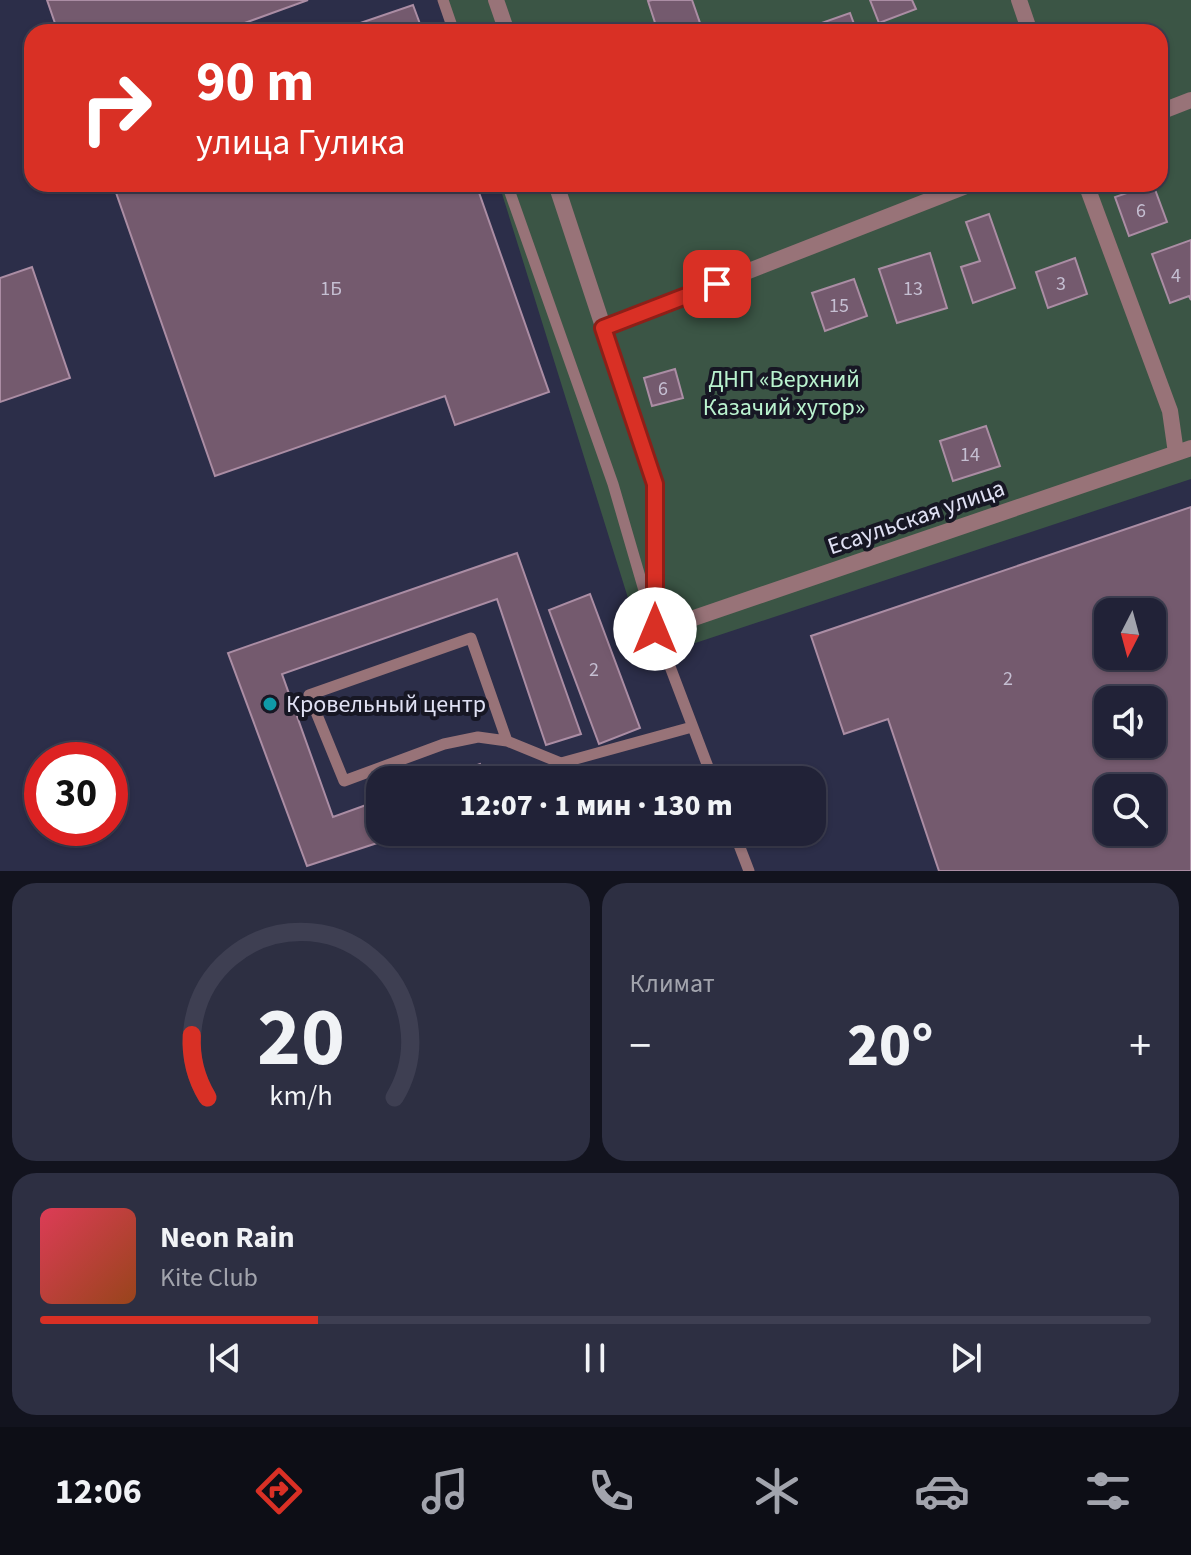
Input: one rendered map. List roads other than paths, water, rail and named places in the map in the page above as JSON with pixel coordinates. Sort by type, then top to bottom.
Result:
[{"type":"street","points":[[496,0],[504,24]]},
{"type":"street","points":[[1019,0],[1027,24]]},
{"type":"street","points":[[1168,109],[1191,100]]},
{"type":"street","points":[[559,192],[655,484],[656,630]]},
{"type":"street","points":[[603,328],[951,192]]},
{"type":"street","points":[[1089,192],[1184,451]]},
{"type":"street","name":"Есаульская улица","points":[[656,630],[1184,451]]},
{"type":"lane","points":[[443,0],[451,24]]},
{"type":"lane","points":[[510,192],[613,484],[656,630],[707,766]]},
{"type":"lane","points":[[507,741],[471,638],[309,695],[344,781],[444,744],[478,737],[507,741],[561,763],[692,727]]},
{"type":"lane","points":[[739,846],[749,871]]},
{"type":"place","name":"Кровельный центр","points":[[270,704]]},
{"type":"park label","name":"ДНП «Верхний Казачий хутор»","points":[[784,393]]}]
